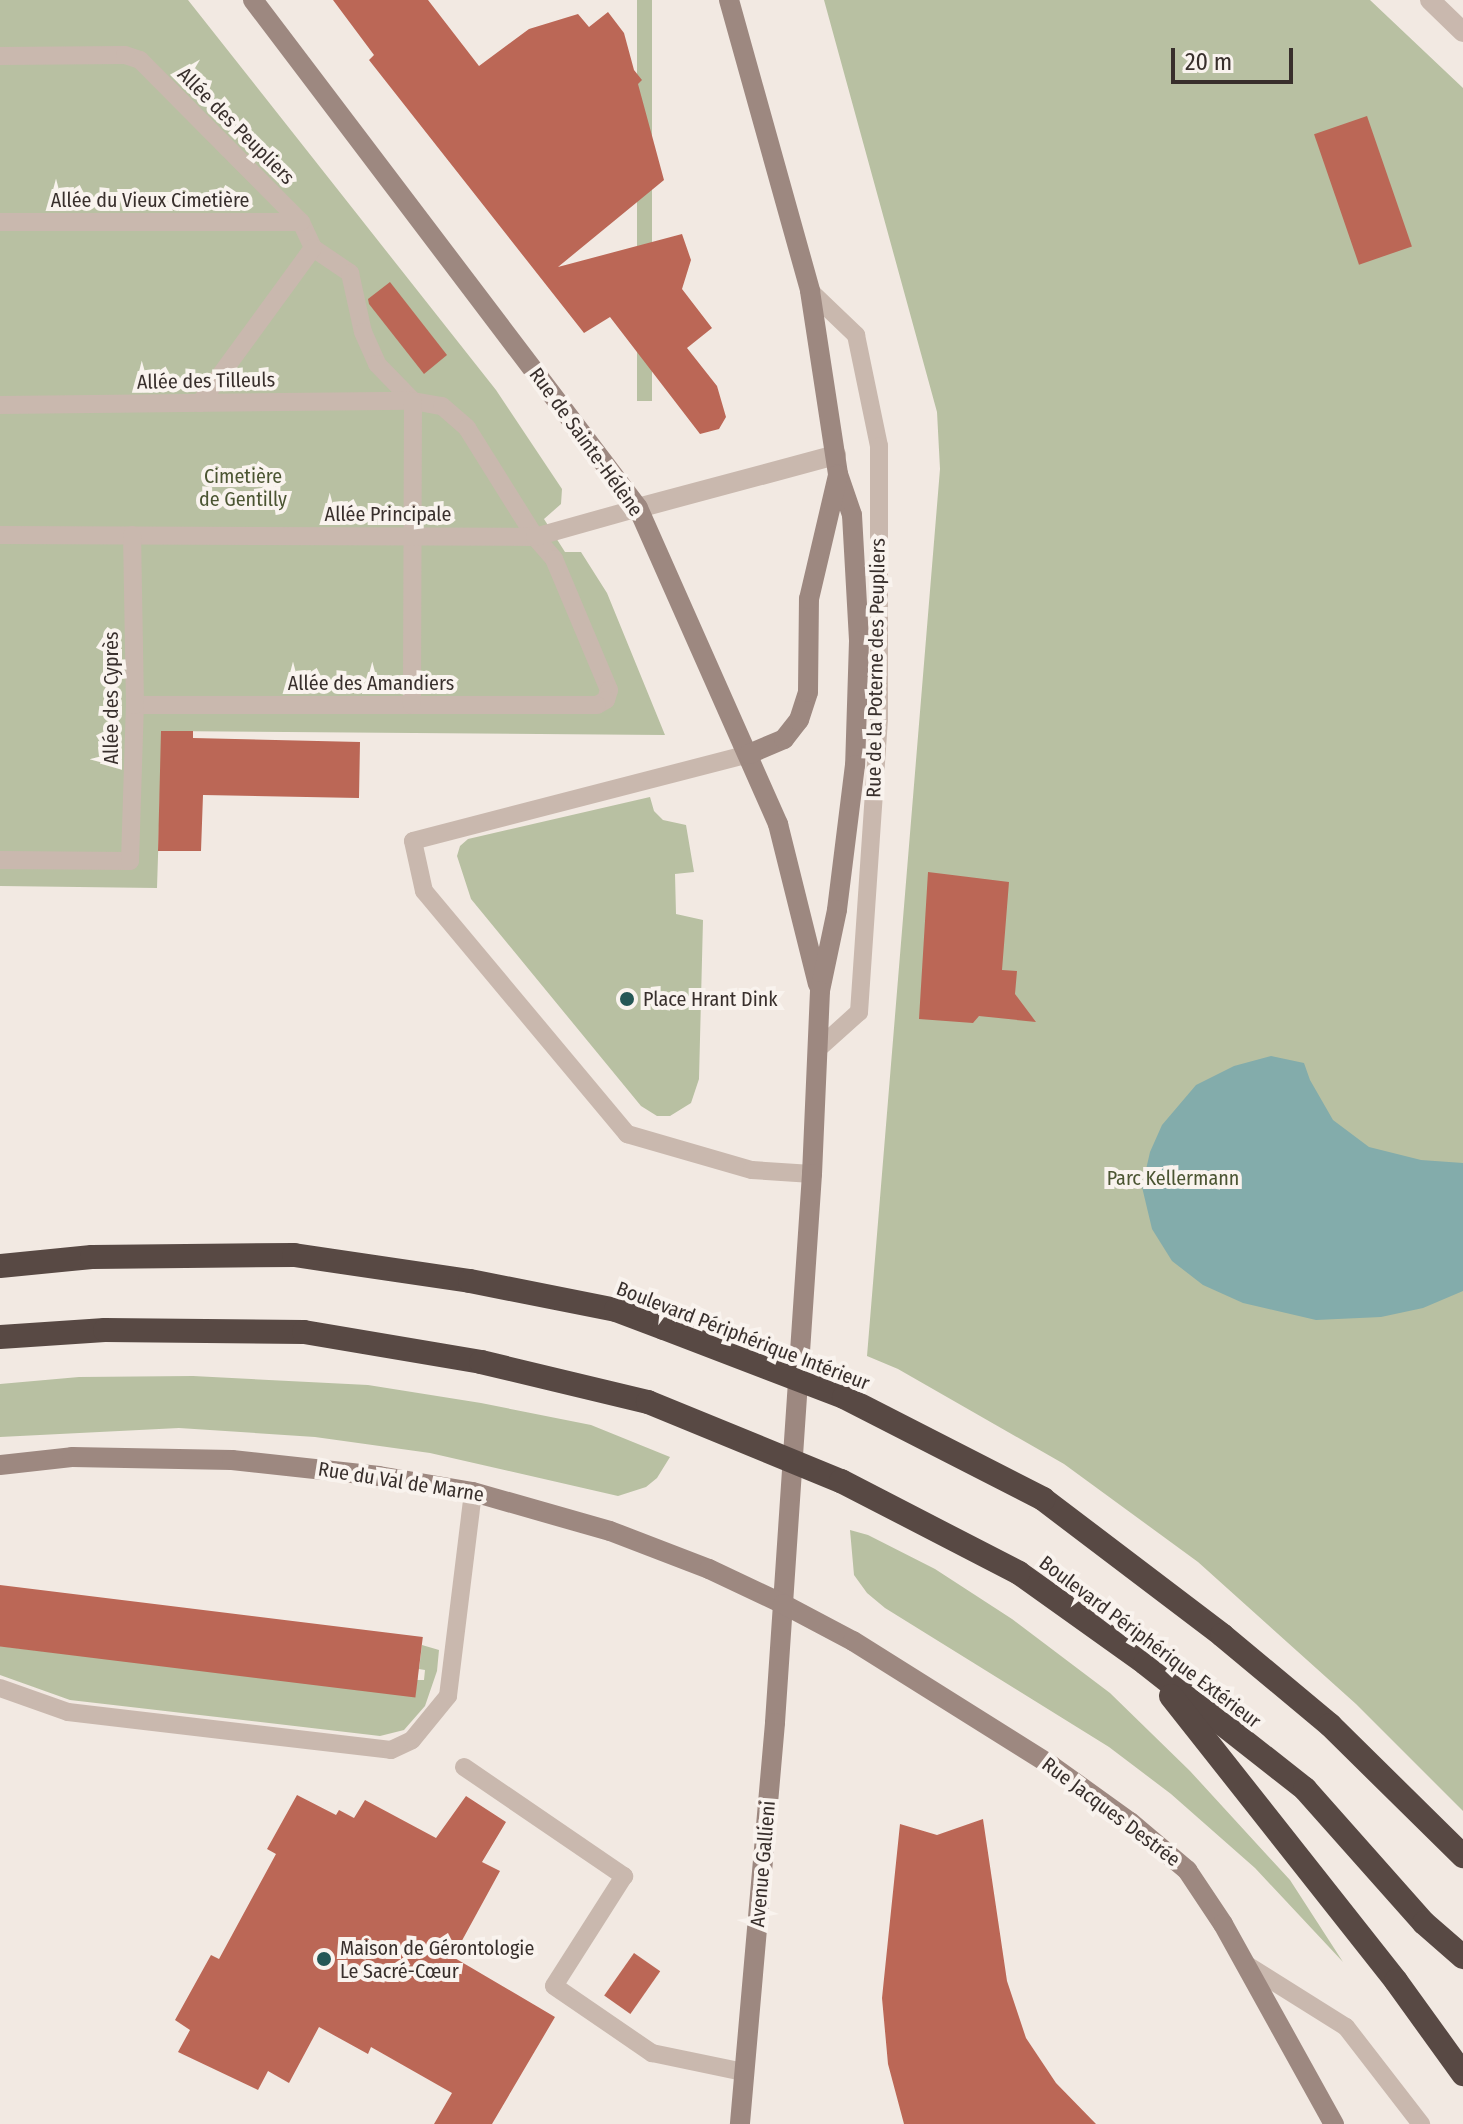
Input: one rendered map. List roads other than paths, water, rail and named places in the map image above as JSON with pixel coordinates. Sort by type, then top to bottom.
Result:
[{"type":"highway","name":"Boulevard Périphérique Intérieur","points":[[0,1266],[92,1257],[294,1255],[470,1281],[616,1310],[844,1397],[1043,1499],[1222,1635],[1330,1725],[1463,1856]]},
{"type":"highway","name":"Boulevard Périphérique Extérieur","points":[[0,1337],[105,1330],[304,1332],[481,1362],[648,1402],[841,1481],[1019,1573],[1145,1663],[1305,1789],[1424,1923],[1463,1957]]},
{"type":"highway","points":[[1145,1663],[1396,1981],[1463,2074]]},
{"type":"main road","name":"Rue de Sainte-Hélène","points":[[253,0],[638,508],[719,697],[749,754],[778,824],[820,991]]},
{"type":"main road","name":"Rue de la Poterne des Peupliers","points":[[729,0],[810,291],[837,465],[852,515],[859,641],[855,765],[837,910],[820,991],[812,1174],[783,1604]]},
{"type":"main road","points":[[749,754],[784,739],[799,720],[808,692],[809,599],[837,465]]},
{"type":"main road","name":"Rue du Val de Marne","points":[[0,1465],[72,1457],[232,1460],[379,1476],[473,1492],[610,1531],[709,1569],[783,1604]]},
{"type":"main road","name":"Rue Jacques Destrée","points":[[783,1604],[877,1656],[1052,1766],[1130,1822],[1187,1870],[1244,1963],[1334,2124]]},
{"type":"main road","name":"Avenue Gallieni","points":[[740,2124],[783,1604]]},
{"type":"street","points":[[1430,0],[1463,32]]},
{"type":"street","points":[[638,508],[837,465]]},
{"type":"lane","name":"Allée des Peupliers","points":[[0,56],[125,55],[140,60],[301,222]]},
{"type":"lane","name":"Allée du Vieux Cimetière","points":[[0,222],[301,222]]},
{"type":"lane","points":[[301,222],[313,248],[350,273],[363,332],[377,364],[413,401],[442,406],[467,428],[535,537]]},
{"type":"lane","points":[[200,403],[313,248]]},
{"type":"lane","name":"Rue de la Poterne des Peupliers","points":[[810,291],[856,335],[879,446],[879,719],[859,1012],[819,1048]]},
{"type":"lane","points":[[412,705],[413,401]]},
{"type":"lane","name":"Allée des Tilleuls","points":[[0,405],[413,401]]},
{"type":"lane","name":"Allée Principale","points":[[0,535],[535,537],[638,508]]},
{"type":"lane","name":"Allée des Cyprès","points":[[0,860],[130,861],[135,705],[132,535]]},
{"type":"lane","name":"Allée des Amandiers","points":[[135,705],[597,705],[606,700],[609,690],[602,666],[554,559],[535,537]]},
{"type":"lane","points":[[749,754],[413,841],[424,891],[627,1134],[752,1170],[812,1174]]},
{"type":"lane","points":[[0,1688],[68,1712],[391,1750],[412,1740],[448,1696],[473,1492]]},
{"type":"lane","points":[[464,1767],[624,1876],[554,1986],[652,2053],[744,2072]]},
{"type":"lane","points":[[1244,1963],[1346,2027],[1421,2124]]},
{"type":"water","points":[[1271,1056],[1304,1063],[1333,1120],[1369,1147],[1421,1160],[1463,1163],[1463,1291],[1423,1308],[1381,1317],[1316,1320],[1243,1303],[1203,1285],[1172,1261],[1152,1229],[1142,1187],[1150,1152],[1162,1125],[1196,1085],[1234,1066]]},
{"type":"place","name":"Place Hrant Dink","points":[[627,999]]},
{"type":"place","name":"Maison de Gérontologie Le Sacré-Cœur","points":[[324,1959]]},
{"type":"park label","name":"Cimetière de Gentilly","points":[[243,488]]},
{"type":"park label","name":"Parc Kellermann","points":[[1173,1178]]}]
